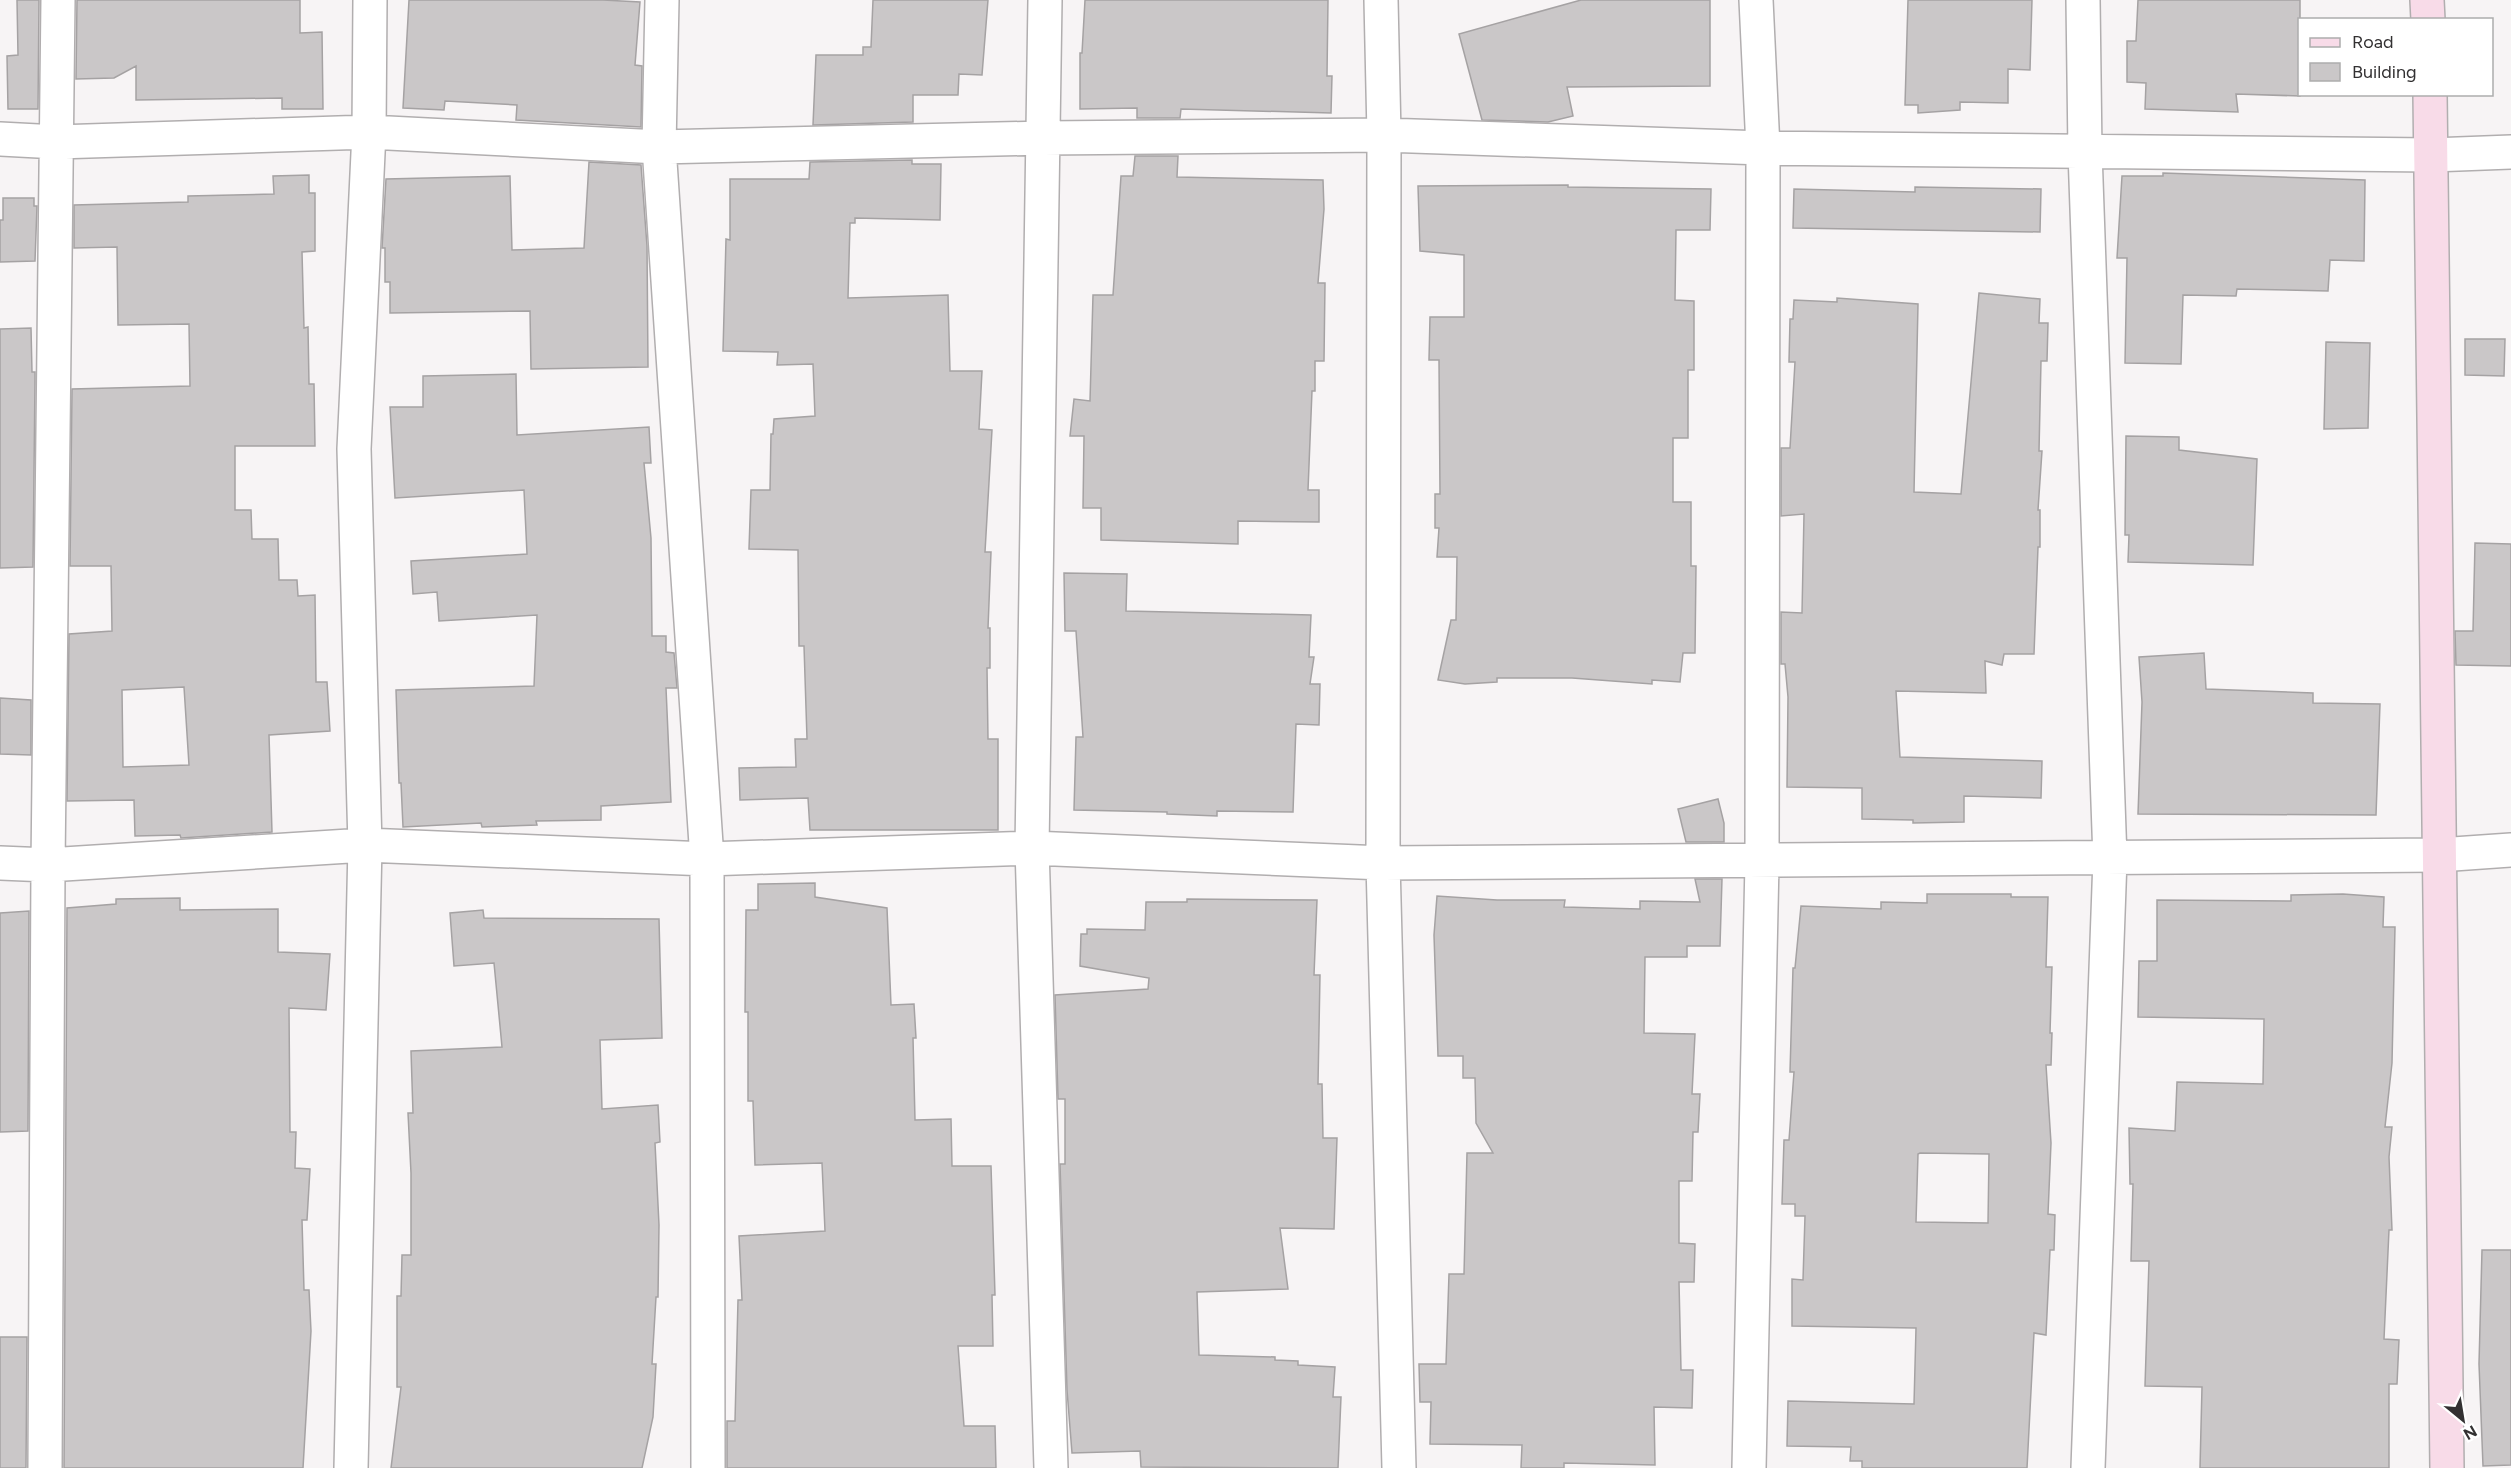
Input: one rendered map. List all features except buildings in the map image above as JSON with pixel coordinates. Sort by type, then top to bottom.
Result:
[{"type":"street","points":[[45,1468],[48,865],[58,0]]},
{"type":"street","points":[[351,1468],[365,845],[354,449],[369,132],[370,0]]},
{"type":"street","points":[[662,0],[660,147],[707,859],[708,1468]]},
{"type":"street","points":[[1044,0],[1032,848],[1051,1468]]},
{"type":"street","points":[[1381,0],[1384,135],[1383,863],[1399,1468]]},
{"type":"street","points":[[1749,1468],[1762,862],[1763,148],[1756,0]]},
{"type":"street","points":[[2084,0],[2085,152],[2110,859],[2088,1468]]},
{"type":"street","points":[[2427,0],[2428,18]]},
{"type":"street","points":[[2430,96],[2447,1468]]},
{"type":"street","points":[[0,139],[57,142],[369,132],[660,147],[1043,138],[1384,135],[1763,148],[2432,155],[2511,152]]},
{"type":"street","points":[[0,863],[48,865],[365,845],[707,859],[1032,848],[1383,863],[2110,859],[2439,855],[2511,850]]}]
